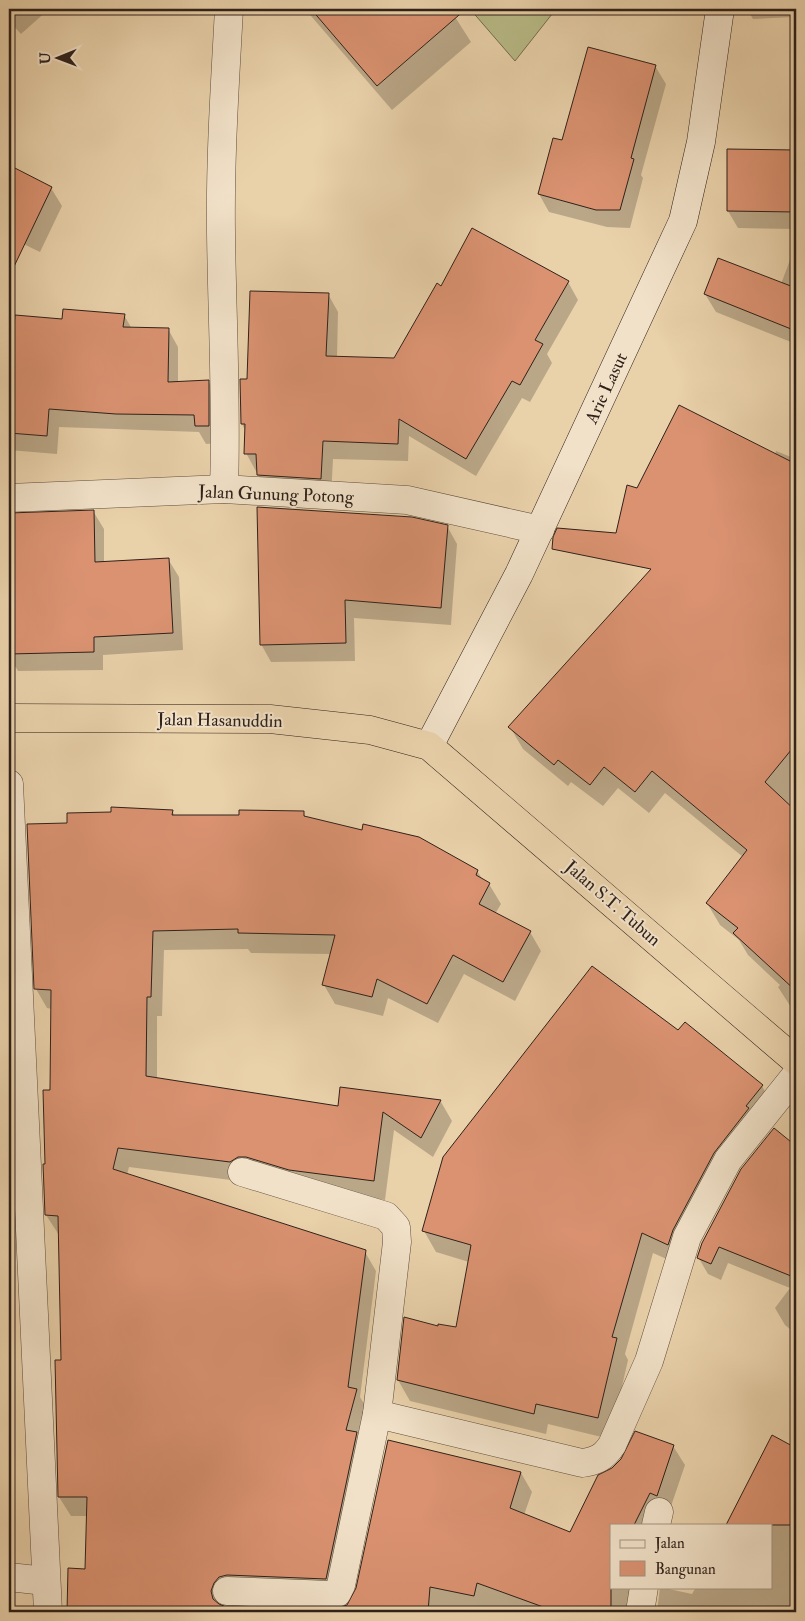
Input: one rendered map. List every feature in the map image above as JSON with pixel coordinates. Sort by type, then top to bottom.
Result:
[{"type":"highway","name":"Jalan Hasanuddin","points":[[9,718],[270,720],[370,730],[429,746]]},
{"type":"highway","name":"Jalan S.T. Tubun","points":[[429,746],[796,1061]]},
{"type":"street","points":[[224,489],[226,425],[222,164],[229,9]]},
{"type":"street","name":"Arie Lasut","points":[[429,746],[540,530],[683,221],[701,142],[720,9]]},
{"type":"street","name":"Jalan Gunung Potong","points":[[9,498],[224,489],[407,500],[540,530]]},
{"type":"street","points":[[9,784],[48,1612]]},
{"type":"street","points":[[377,1414],[582,1462],[594,1462],[606,1454],[612,1445],[649,1361],[687,1237],[728,1160],[796,1074]]},
{"type":"street","points":[[227,1591],[330,1595],[337,1593],[341,1585],[377,1414],[397,1242],[396,1227],[386,1216],[242,1172]]},
{"type":"street","points":[[9,1577],[45,1580]]},
{"type":"street","points":[[640,1612],[644,1588]]},
{"type":"green space","points":[[470,9],[556,9],[515,61]]},
{"type":"building","points":[[311,9],[466,9],[377,86]]},
{"type":"building","points":[[588,47],[656,65],[631,158],[634,159],[620,210],[596,210],[538,194],[553,138],[562,140]]},
{"type":"building","points":[[727,149],[796,150],[796,212],[727,211]]},
{"type":"building","points":[[9,165],[52,187],[9,277]]},
{"type":"building","points":[[472,228],[569,281],[535,340],[543,344],[520,385],[512,381],[466,459],[399,419],[398,444],[323,441],[321,479],[257,475],[256,454],[244,454],[245,424],[241,424],[240,379],[247,379],[250,291],[329,293],[326,356],[394,358],[437,283],[441,286]]},
{"type":"building","points":[[718,258],[796,288],[796,331],[704,294]]},
{"type":"building","points":[[63,309],[125,314],[123,327],[169,328],[168,382],[209,380],[209,426],[195,426],[194,415],[116,414],[49,409],[47,436],[9,433],[9,384],[15,315],[62,319]]},
{"type":"building","points":[[679,405],[796,464],[796,744],[765,782],[796,811],[796,991],[733,933],[738,928],[706,903],[747,850],[652,771],[635,792],[604,767],[590,785],[558,760],[554,765],[508,727],[651,569],[552,549],[553,537],[557,528],[616,533],[627,485],[637,488]]},
{"type":"building","points":[[257,507],[412,517],[448,525],[441,608],[345,600],[346,643],[260,645]]},
{"type":"building","points":[[94,510],[95,562],[169,558],[173,633],[94,637],[94,652],[9,654],[9,513]]},
{"type":"building","points":[[111,807],[173,810],[172,815],[239,815],[239,810],[304,811],[304,816],[362,830],[363,824],[419,837],[478,870],[476,875],[490,883],[479,904],[531,931],[503,982],[453,955],[427,1004],[377,979],[372,997],[322,985],[335,935],[238,933],[238,929],[153,931],[151,997],[147,997],[146,1076],[338,1106],[340,1087],[441,1100],[421,1138],[383,1112],[374,1181],[289,1170],[246,1157],[238,1157],[230,1162],[118,1148],[113,1169],[366,1250],[348,1387],[357,1389],[346,1430],[357,1432],[326,1579],[227,1575],[219,1577],[214,1583],[211,1591],[213,1599],[226,1607],[329,1611],[347,1605],[356,1588],[388,1440],[521,1472],[510,1508],[570,1532],[598,1475],[612,1468],[621,1459],[635,1431],[674,1445],[657,1496],[650,1493],[634,1524],[610,1524],[611,1612],[557,1612],[477,1583],[474,1596],[430,1587],[428,1612],[67,1612],[68,1568],[85,1569],[87,1497],[58,1497],[55,1360],[61,1360],[58,1216],[45,1215],[43,1164],[45,1164],[43,1090],[50,1090],[51,990],[34,989],[27,824],[67,823],[67,813],[111,812]]},
{"type":"building","points":[[592,966],[678,1030],[685,1022],[763,1085],[746,1106],[749,1108],[714,1153],[673,1230],[668,1245],[642,1233],[612,1337],[617,1338],[598,1418],[536,1404],[534,1414],[397,1380],[404,1317],[438,1326],[438,1324],[456,1327],[471,1245],[422,1231],[443,1157]]},
{"type":"building","points":[[774,1128],[796,1146],[796,1278],[719,1247],[711,1264],[697,1258],[702,1243],[741,1169]]},
{"type":"building","points":[[772,1435],[796,1448],[796,1525],[727,1524]]}]
